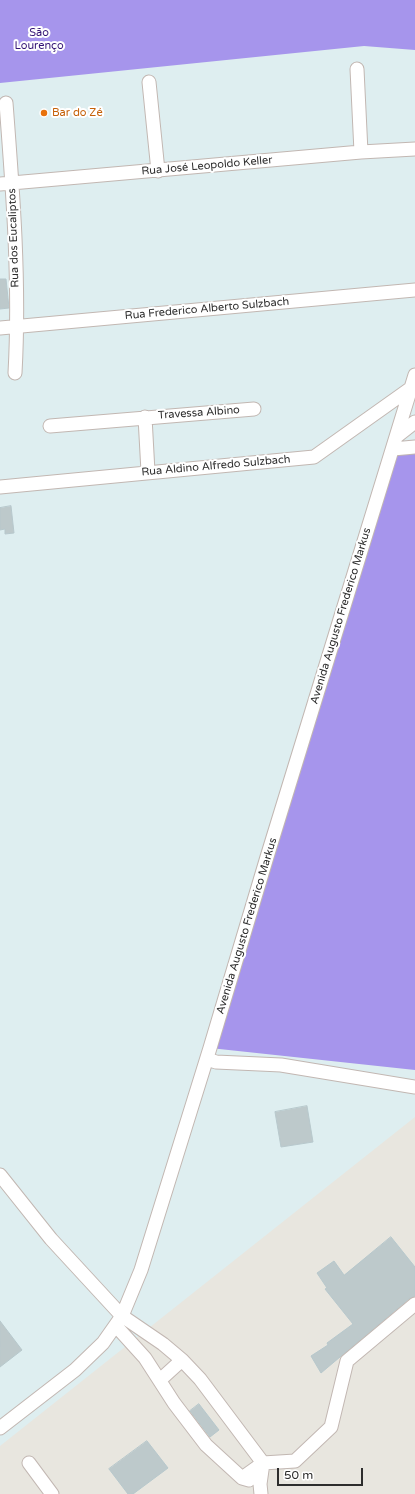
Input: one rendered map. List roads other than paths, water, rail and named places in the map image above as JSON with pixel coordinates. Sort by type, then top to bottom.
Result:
[{"type":"street","points":[[357,69],[361,152]]},
{"type":"street","points":[[149,82],[158,171]]},
{"type":"street","name":"Rua dos Eucaliptos","points":[[6,103],[6,184],[18,326],[15,373]]},
{"type":"street","name":"Rua José Leopoldo Keller","points":[[6,184],[361,152],[415,149]]},
{"type":"street","name":"Rua Frederico Alberto Sulzbach","points":[[0,328],[415,290]]},
{"type":"street","name":"Avenida Augusto Frederico Markus","points":[[0,1428],[75,1370],[103,1343],[119,1321],[141,1270],[207,1059],[267,857],[415,375]]},
{"type":"street","name":"Rua Aldino Alfredo Sulzbach","points":[[0,487],[314,457],[411,388]]},
{"type":"street","name":"Travessa Albino","points":[[50,426],[254,409]]},
{"type":"street","name":"Travessa Albino","points":[[145,417],[148,472]]},
{"type":"street","points":[[397,436],[415,422]]},
{"type":"street","points":[[393,449],[415,447]]},
{"type":"street","points":[[207,1059],[216,1062],[281,1065],[321,1070],[415,1086]]},
{"type":"street","points":[[0,1175],[119,1321],[174,1403],[206,1445],[242,1478],[260,1489],[263,1463],[200,1379],[182,1360],[163,1344],[119,1321]]},
{"type":"street","points":[[242,1478],[263,1463],[295,1461],[331,1427],[346,1361],[415,1304]]},
{"type":"street","points":[[160,1380],[182,1360]]},
{"type":"street","points":[[29,1462],[52,1494]]},
{"type":"place","name":"Bar do Zé","points":[[44,113]]},
{"type":"park label","name":"São Lourenço","points":[[39,39]]}]
